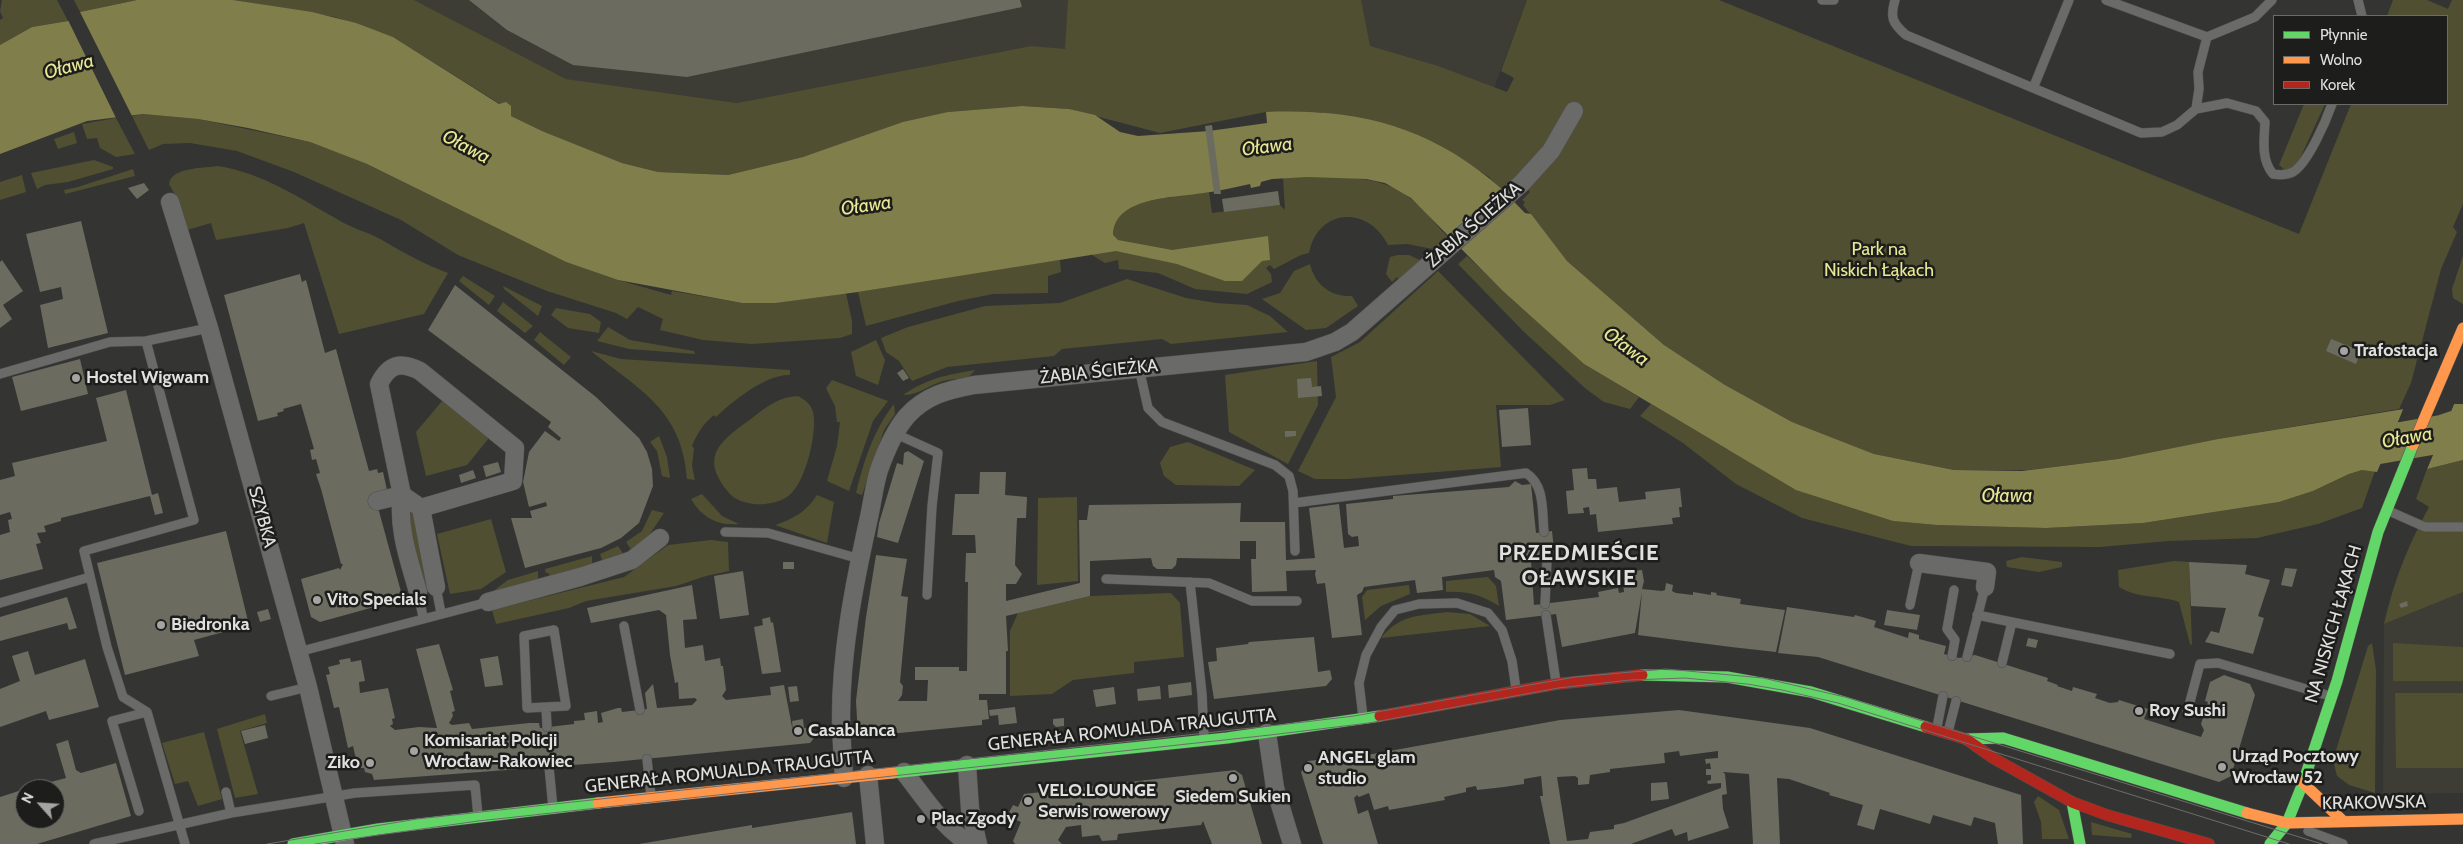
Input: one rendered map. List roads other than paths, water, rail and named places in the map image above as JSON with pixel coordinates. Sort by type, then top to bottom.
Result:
[{"type":"main road","name":"NA NISKICH ŁĄKACH","points":[[2270,844],[2286,823],[2303,783],[2332,697],[2364,578],[2386,510],[2463,328]]},
{"type":"main road","name":"GENERAŁA ROMUALDA TRAUGUTTA","points":[[293,844],[343,840],[478,816],[1267,733],[1363,719],[1556,684],[1624,675],[1674,674],[1727,677],[1811,692],[1966,739],[2003,738],[2260,819],[2286,823]]},
{"type":"main road","name":"GENERAŁA ROMUALDA TRAUGUTTA","points":[[1966,739],[1992,758],[2072,802],[2209,844]]},
{"type":"main road","points":[[2303,783],[2343,821]]},
{"type":"main road","points":[[2072,802],[2077,820],[2080,844]]},
{"type":"main road","name":"KRAKOWSKA","points":[[2286,823],[2463,819]]},
{"type":"street","name":"ŻABIA ŚCIEŻKA","points":[[844,778],[842,699],[847,643],[860,559],[879,470],[896,434],[908,416],[924,401],[943,390],[974,385],[1317,349],[1335,342],[1352,332],[1522,183],[1551,151],[1574,111]]},
{"type":"street","name":"SZYBKA","points":[[170,202],[209,328],[308,687],[343,840]]},
{"type":"street","points":[[418,592],[406,552],[399,514],[402,495],[380,384],[385,373],[395,366],[409,365],[420,371],[515,448],[513,481],[421,508]]},
{"type":"street","points":[[376,501],[402,495],[421,508],[436,587]]},
{"type":"street","points":[[488,602],[587,576],[632,560],[660,538]]},
{"type":"street","points":[[1920,564],[1987,572],[1985,587]]},
{"type":"street","points":[[1267,733],[1275,788],[1292,844]]},
{"type":"street","points":[[967,765],[970,809],[978,844]]},
{"type":"street","points":[[904,772],[936,814],[960,838],[970,844]]},
{"type":"street","points":[[868,775],[874,844]]},
{"type":"lane","points":[[1822,0],[1834,0]]},
{"type":"lane","points":[[1896,0],[1892,13],[1895,22],[1906,35],[2034,86],[2141,133],[2162,132],[2177,125],[2196,108],[2227,103],[2256,111],[2265,122],[2263,148],[2268,168],[2273,174],[2281,175],[2292,172],[2298,166],[2320,136],[2332,105]]},
{"type":"lane","points":[[2034,86],[2069,0]]},
{"type":"lane","points":[[2106,0],[2207,37],[2255,17],[2272,0]]},
{"type":"lane","points":[[2358,0],[2362,15]]},
{"type":"lane","points":[[2196,108],[2199,89],[2198,72],[2207,37]]},
{"type":"lane","points":[[0,374],[110,342],[146,341],[209,328]]},
{"type":"lane","points":[[146,341],[194,520],[84,551],[122,697],[147,712],[186,844]]},
{"type":"lane","points":[[1139,368],[1148,408],[1162,422],[1275,465],[1289,476],[1294,503],[1295,551]]},
{"type":"lane","points":[[896,434],[938,453],[932,506],[927,595]]},
{"type":"lane","points":[[1294,503],[1526,473],[1534,479],[1540,489],[1544,532]]},
{"type":"lane","points":[[2386,510],[2424,527],[2463,528]]},
{"type":"lane","points":[[725,532],[768,533],[860,559]]},
{"type":"lane","points":[[1545,604],[1547,560]]},
{"type":"lane","points":[[1910,605],[1920,564]]},
{"type":"lane","points":[[0,603],[90,577]]},
{"type":"lane","points":[[1106,579],[1209,582],[1252,602],[1297,601]]},
{"type":"lane","points":[[1190,582],[1202,694],[1204,740]]},
{"type":"lane","points":[[436,587],[440,613]]},
{"type":"lane","points":[[1967,657],[1985,587]]},
{"type":"lane","points":[[1952,656],[1955,640],[1947,629],[1954,590]]},
{"type":"lane","points":[[418,592],[423,617]]},
{"type":"lane","points":[[298,652],[423,617],[488,602]]},
{"type":"lane","points":[[1363,719],[1359,683],[1366,655],[1381,627],[1395,610],[1419,604],[1457,603],[1488,613],[1502,630],[1512,661],[1516,691]]},
{"type":"lane","points":[[1546,615],[1556,684]]},
{"type":"lane","points":[[1978,615],[2170,654]]},
{"type":"lane","points":[[2002,663],[2012,622]]},
{"type":"lane","points":[[624,626],[640,710]]},
{"type":"lane","points":[[554,630],[566,706],[546,707],[526,708],[524,636],[554,630]]},
{"type":"lane","points":[[2187,712],[2200,664],[2218,663],[2332,697]]},
{"type":"lane","points":[[270,696],[308,687]]},
{"type":"lane","points":[[1942,732],[1943,696]]},
{"type":"lane","points":[[1942,732],[1956,701]]},
{"type":"lane","points":[[546,707],[547,727]]},
{"type":"lane","points":[[140,811],[112,721],[147,712]]},
{"type":"lane","points":[[647,759],[652,797]]},
{"type":"lane","points":[[549,767],[553,808]]},
{"type":"lane","points":[[94,844],[231,813],[334,797],[474,785],[478,816]]},
{"type":"lane","points":[[226,792],[231,813]]},
{"type":"lane","points":[[2286,823],[2343,844]]},
{"type":"water","points":[[137,0],[233,0],[312,12],[356,23],[393,37],[499,104],[506,102],[511,106],[511,116],[542,131],[622,163],[658,172],[728,175],[803,157],[903,122],[948,112],[1022,106],[1069,109],[1095,115],[1120,132],[1138,136],[1209,131],[1267,123],[1266,112],[1328,113],[1384,123],[1438,144],[1490,179],[1525,213],[1531,214],[1567,261],[1664,345],[1725,385],[1792,422],[1874,454],[1954,470],[2022,471],[2118,459],[2218,439],[2404,409],[2377,472],[2362,470],[2313,491],[2279,502],[2143,523],[2046,528],[1937,525],[1893,521],[1796,490],[1584,364],[1503,291],[1411,198],[1385,183],[1366,179],[1309,177],[1272,179],[1261,182],[1260,186],[1251,188],[1250,184],[1148,201],[1124,213],[1116,222],[1113,235],[1118,240],[1172,250],[1268,236],[1270,260],[1262,261],[1242,281],[1225,281],[1177,264],[1116,251],[858,292],[776,303],[742,303],[618,280],[566,262],[367,164],[310,142],[248,128],[198,119],[143,114],[87,121],[0,154],[0,45],[32,27],[68,21],[80,12]]},
{"type":"water","points":[[2454,404],[2463,404],[2463,460],[2427,469]]},
{"type":"waterway","name":"Oława","points":[[2338,452],[2442,434],[2463,427]]},
{"type":"tram line","points":[[267,844],[417,819],[1354,716],[1575,677],[1666,669],[1763,678],[1845,697],[2322,844]]},
{"type":"tram line","points":[[315,844],[478,821],[1270,735],[1369,723],[1558,688],[1630,680],[1685,678],[1747,684],[1838,703],[2289,844]]},
{"type":"place","name":"Trafostacja","points":[[2344,351]]},
{"type":"place","name":"Hostel Wigwam","points":[[76,378]]},
{"type":"place","name":"Vito Specials","points":[[317,600]]},
{"type":"place","name":"Biedronka","points":[[161,625]]},
{"type":"place","name":"Roy Sushi","points":[[2139,711]]},
{"type":"place","name":"Casablanca","points":[[798,731]]},
{"type":"place","name":"Komisariat Policji Wrocław-Rakowiec","points":[[414,751]]},
{"type":"place","name":"Ziko","points":[[370,763]]},
{"type":"place","name":"Urząd Pocztowy Wrocław 52","points":[[2222,767]]},
{"type":"place","name":"ANGEL glam studio","points":[[1308,768]]},
{"type":"place","name":"Siedem Sukien","points":[[1233,778]]},
{"type":"place","name":"VELO.LOUNGE Serwis rowerowy","points":[[1028,801]]},
{"type":"place","name":"Plac Zgody","points":[[921,819]]},
{"type":"district","name":"PRZEDMIEŚCIE OŁAWSKIE","points":[[1579,566]]},
{"type":"park label","name":"Park na Niskich Łąkach","points":[[1879,260]]}]
